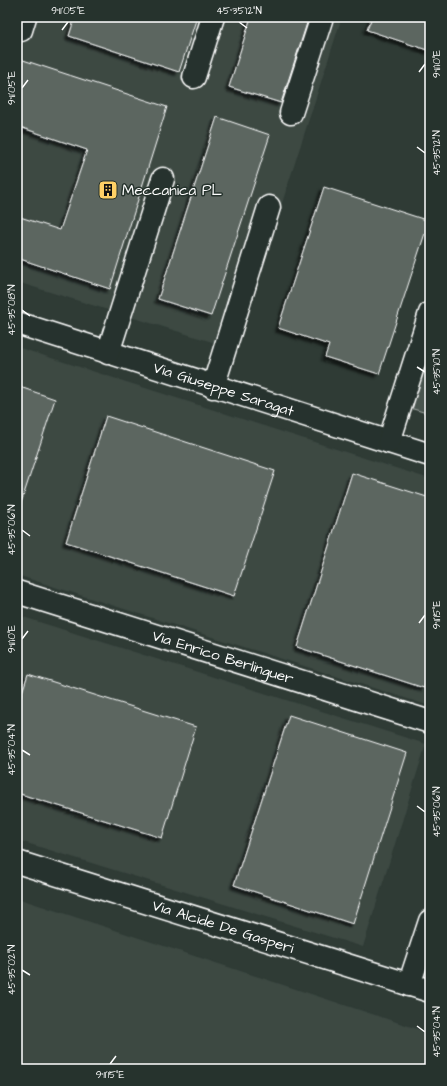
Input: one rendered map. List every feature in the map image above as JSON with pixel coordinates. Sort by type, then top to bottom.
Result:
[{"type":"street","points":[[194,77],[213,17]]},
{"type":"street","points":[[291,113],[322,17]]},
{"type":"street","points":[[108,353],[163,179]]},
{"type":"street","points":[[213,387],[269,207]]},
{"type":"street","points":[[389,442],[430,313]]},
{"type":"street","name":"Via Giuseppe Saragat","points":[[17,323],[213,387],[430,455]]},
{"type":"street","name":"Via Enrico Berlinguer","points":[[17,592],[430,722]]},
{"type":"street","name":"Via Alcide De Gasperi","points":[[17,862],[430,991]]},
{"type":"street","points":[[409,985],[430,921]]},
{"type":"shaded area","points":[[17,17],[342,17],[235,349],[17,282]]},
{"type":"shaded area","points":[[17,347],[430,479],[430,706],[17,575]]},
{"type":"shaded area","points":[[423,371],[430,373],[430,414],[410,408]]},
{"type":"shaded area","points":[[17,615],[426,744],[363,947],[17,840]]},
{"type":"shaded area","points":[[17,898],[430,1033],[430,1069],[17,1069]]},
{"type":"building","points":[[75,17],[197,17],[179,72],[69,36]]},
{"type":"building","points":[[251,17],[309,17],[281,103],[229,87]]},
{"type":"building","points":[[372,17],[430,17],[430,51],[367,30]]},
{"type":"building","name":"Meccanica PL","points":[[17,58],[167,107],[110,289],[17,258],[17,216],[60,230],[87,150],[17,126]]},
{"type":"building","points":[[217,117],[270,135],[211,316],[158,299]]},
{"type":"building","points":[[324,187],[429,221],[379,374],[325,357],[329,345],[278,328]]},
{"type":"building","points":[[17,386],[55,399],[20,506],[17,506]]},
{"type":"building","points":[[106,416],[275,471],[234,596],[66,542]]},
{"type":"building","points":[[352,473],[430,498],[430,671],[424,688],[297,647]]},
{"type":"building","points":[[28,674],[196,727],[162,838],[17,793],[17,708]]},
{"type":"building","points":[[289,715],[407,753],[353,924],[234,885]]},
{"type":"place","name":"Meccanica PL","points":[[108,190]]}]
